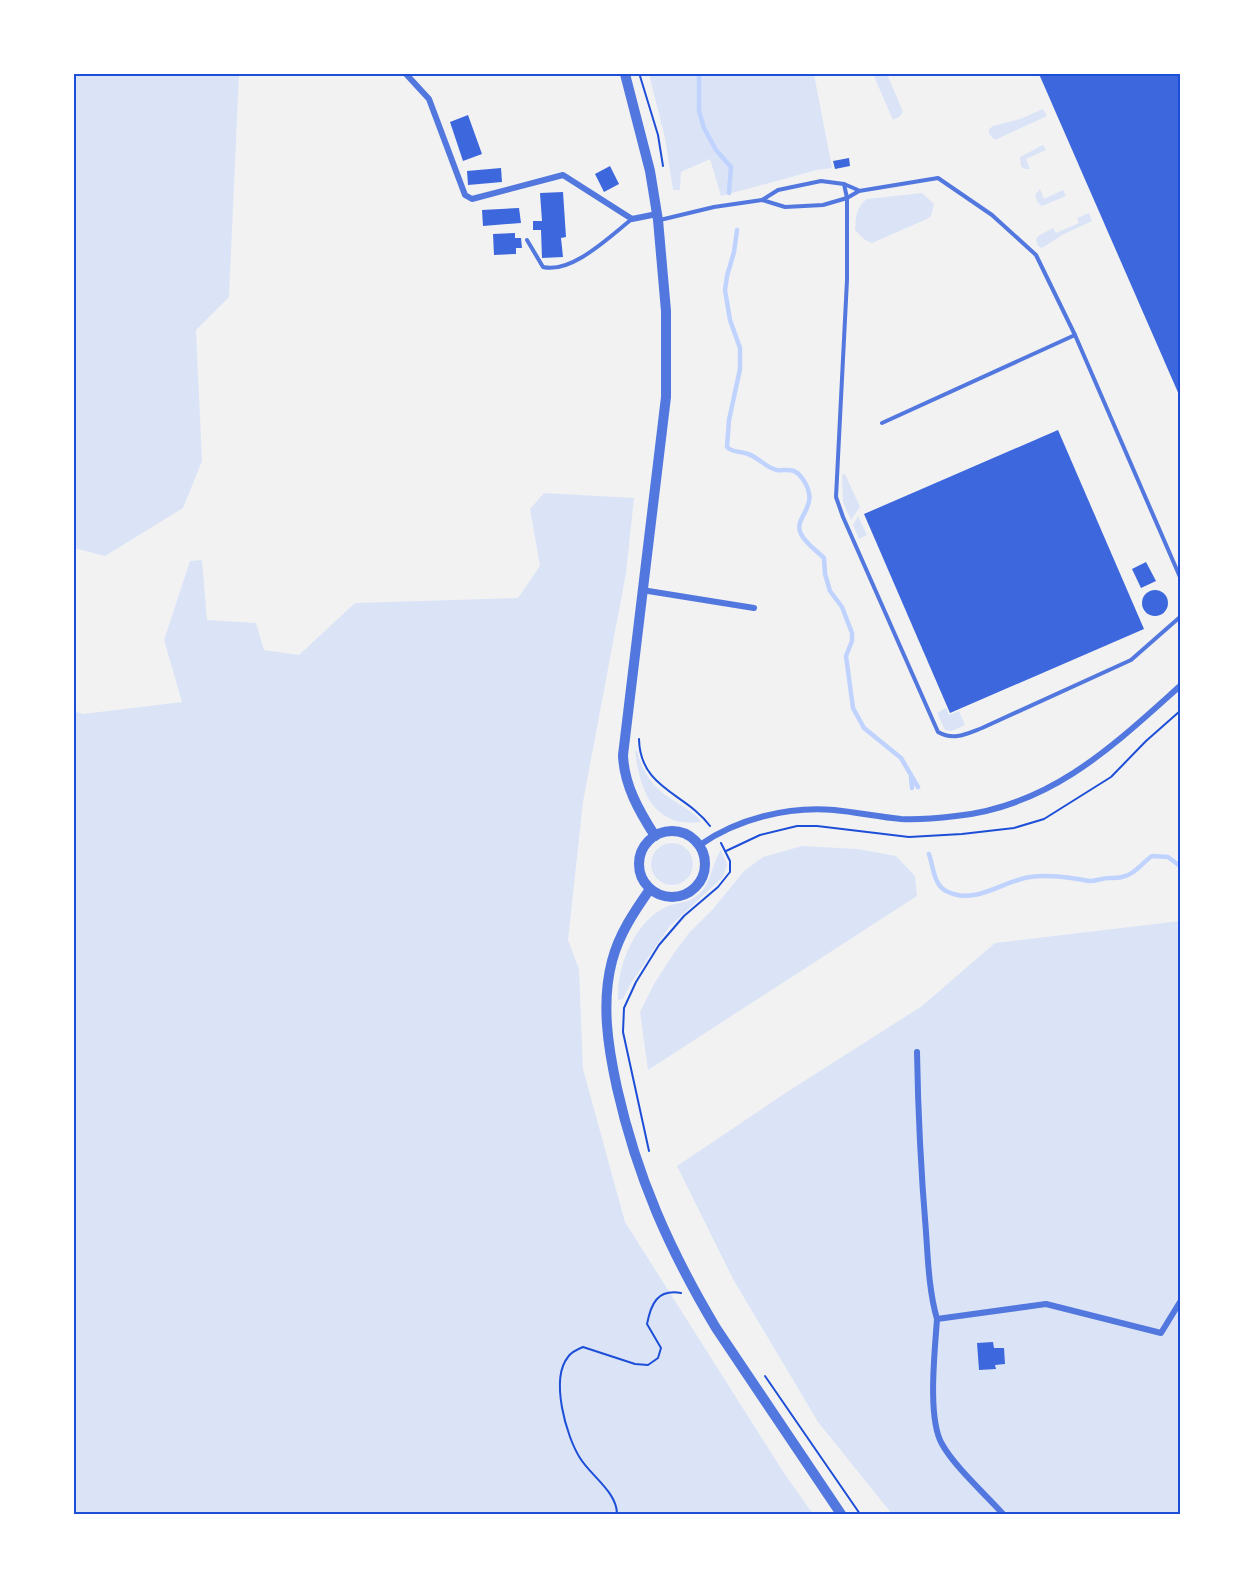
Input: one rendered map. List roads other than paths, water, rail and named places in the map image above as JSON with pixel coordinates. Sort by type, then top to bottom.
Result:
[{"type":"street","points":[[406,74],[429,99],[465,195],[472,199],[563,175],[632,219],[658,217]]},
{"type":"street","points":[[625,74],[650,171],[658,217],[666,300],[666,397],[624,733],[623,764],[629,790],[655,836]]},
{"type":"street","points":[[642,590],[754,608]]},
{"type":"street","points":[[700,845],[716,834],[749,820],[793,811],[832,810],[904,819],[957,816],[1023,800],[1094,761],[1180,686]]},
{"type":"street","points":[[664,832],[679,832],[693,838],[700,845],[705,856],[705,868],[702,880],[694,889],[684,896],[672,897],[660,895],[650,889],[642,876],[639,861],[644,847],[655,836],[664,832]]},
{"type":"street","points":[[650,889],[629,920],[612,961],[607,992],[607,1025],[612,1066],[632,1148],[660,1224],[696,1296],[841,1515]]},
{"type":"street","points":[[917,1052],[918,1120],[924,1212],[932,1299],[937,1319],[934,1355],[937,1433],[950,1456],[1003,1515]]},
{"type":"street","points":[[937,1319],[1046,1304],[1161,1333],[1180,1302]]},
{"type":"lane","points":[[762,200],[785,207],[823,205],[847,198],[859,190],[938,178],[992,215],[1036,255],[1075,335],[1180,576]]},
{"type":"lane","points":[[658,217],[762,200],[778,190],[820,181],[844,184],[859,190]]},
{"type":"lane","points":[[844,184],[847,198],[847,280],[836,497],[938,732],[947,737],[957,737],[1011,716],[1131,660],[1179,624],[1180,617]]},
{"type":"lane","points":[[528,240],[543,267],[550,269],[585,255],[632,219]]},
{"type":"lane","points":[[882,423],[1075,335]]},
{"type":"waterway","points":[[699,74],[699,111],[704,128],[716,150],[731,167],[729,193]]},
{"type":"waterway","points":[[737,230],[725,290],[730,320],[740,348],[740,369],[729,420],[727,447],[752,455],[773,469],[796,472],[808,488],[809,504],[799,528],[806,541],[824,558],[825,574],[830,591],[842,607],[852,633],[852,641],[846,656],[853,708],[864,728],[901,758],[918,787]]},
{"type":"waterway","points":[[911,777],[912,788]]},
{"type":"waterway","points":[[929,854],[936,880],[942,888],[957,895],[967,896],[1020,879],[1038,876],[1090,881],[1122,877],[1134,871],[1152,856],[1168,857],[1180,866]]}]
